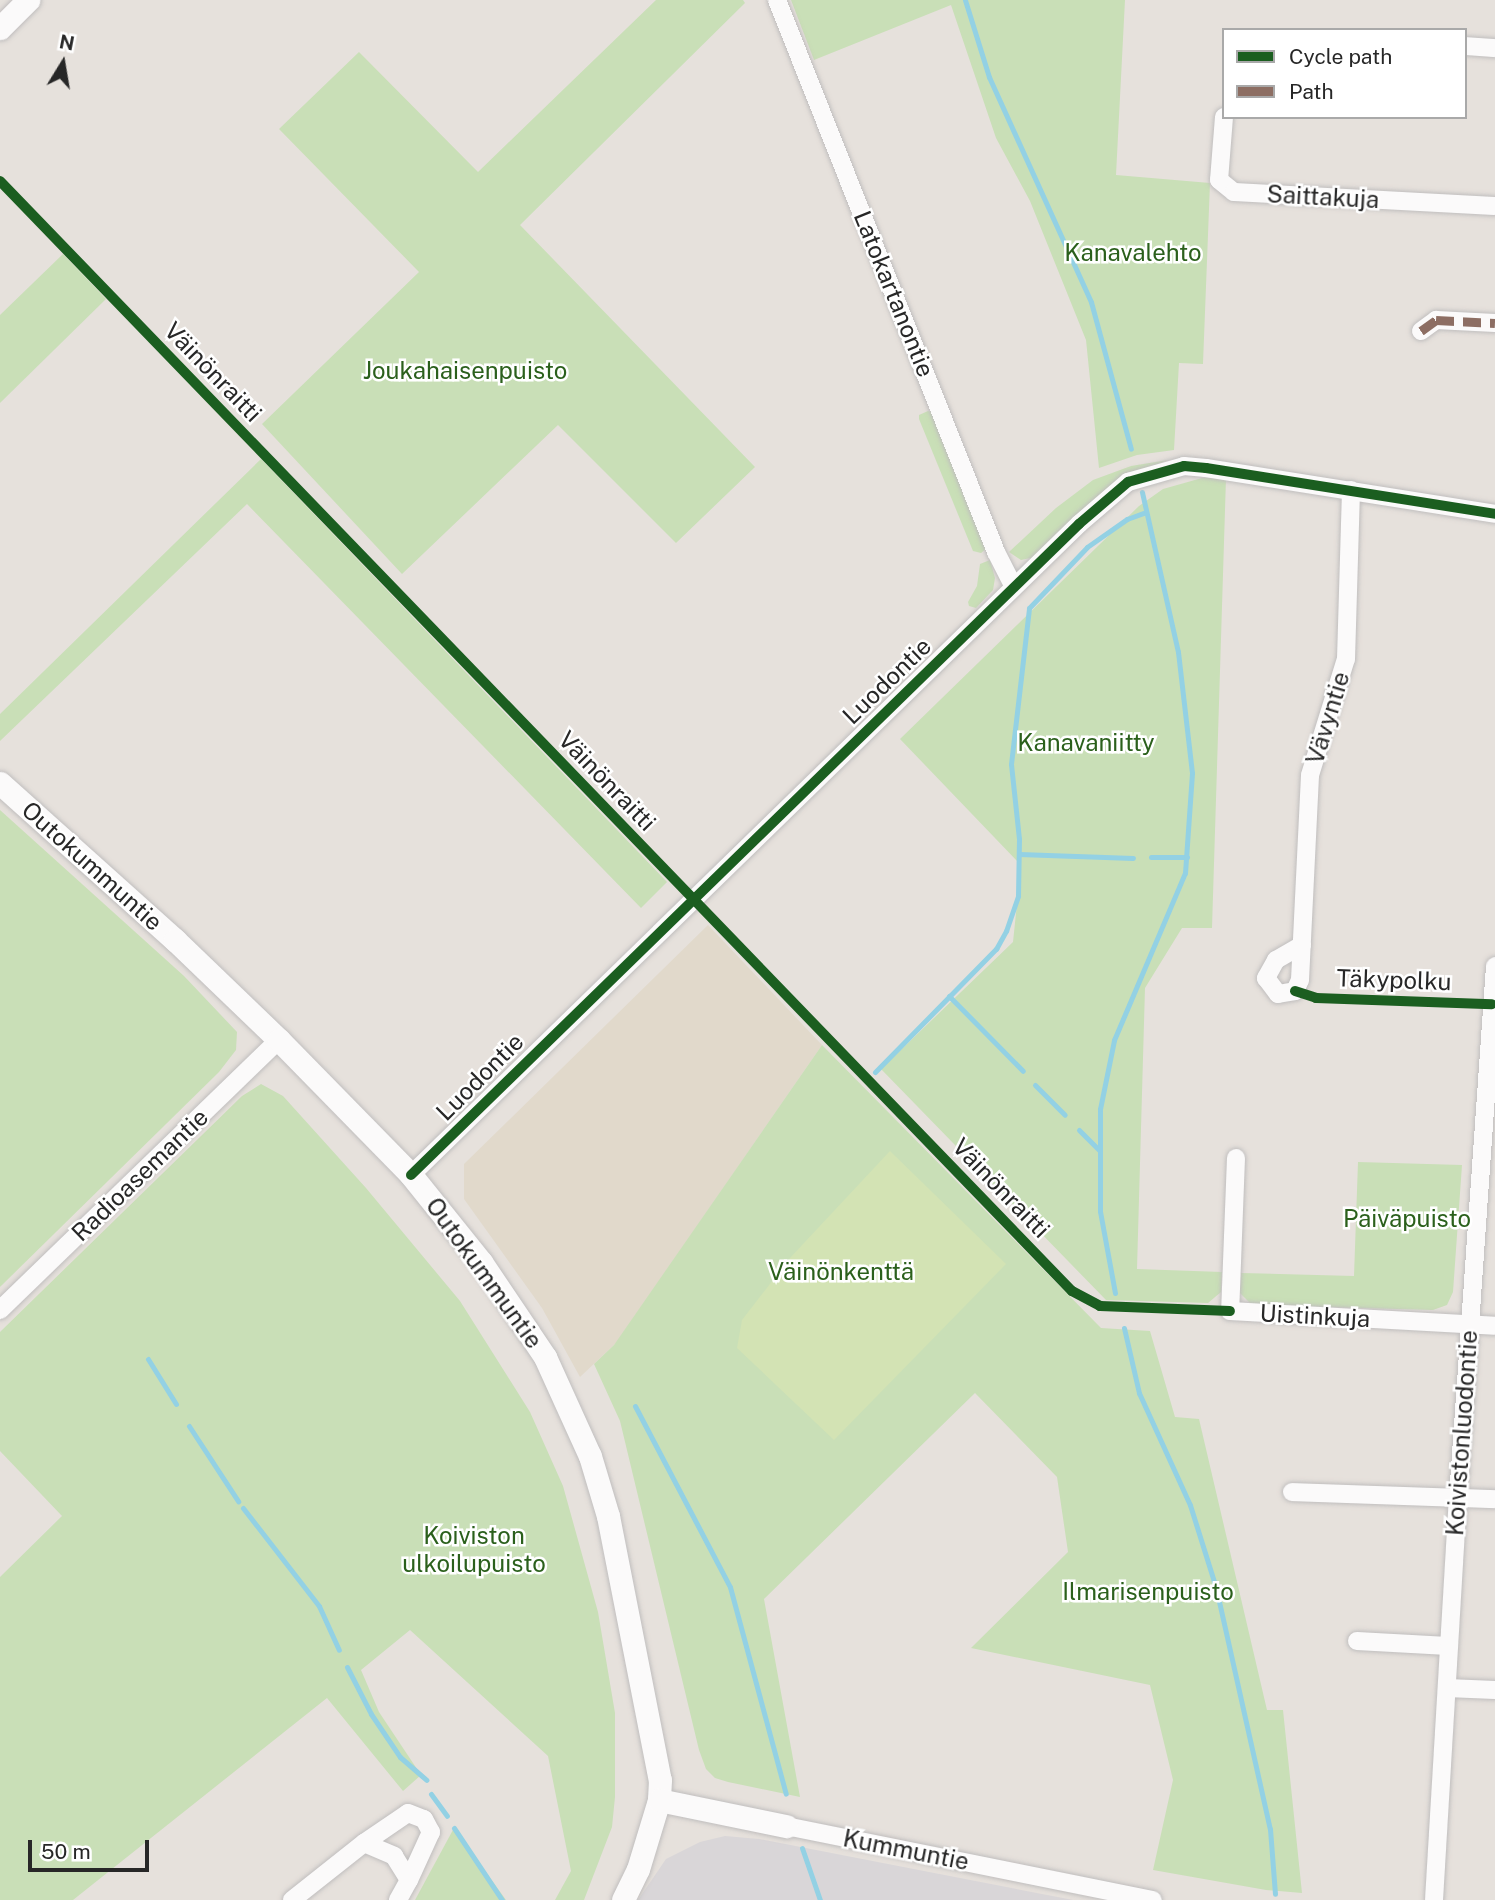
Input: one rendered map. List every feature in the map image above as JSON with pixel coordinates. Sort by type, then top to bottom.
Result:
[{"type":"street","points":[[0,28],[28,0]]},
{"type":"street","name":"Latokartanontie","points":[[777,0],[991,539],[1014,587]]},
{"type":"street","points":[[1467,46],[1495,48]]},
{"type":"street","name":"Saittakuja","points":[[1224,119],[1219,180],[1234,192],[1495,206]]},
{"type":"street","points":[[1421,331],[1436,320],[1495,323]]},
{"type":"street","name":"Luodontie","points":[[411,1175],[1105,499],[1128,482],[1184,466],[1206,467],[1495,514]]},
{"type":"street","name":"Vävyntie","points":[[1302,945],[1310,775],[1346,659],[1350,490]]},
{"type":"street","name":"Outokummuntie","points":[[0,783],[175,940],[279,1040],[411,1175],[481,1262],[545,1357],[590,1456],[619,1558],[660,1780],[659,1800],[638,1869],[623,1900]]},
{"type":"street","name":"Koivistonluodontie","points":[[1434,1900],[1470,1325],[1489,1157],[1495,966]]},
{"type":"street","name":"Radioasemantie","points":[[0,1310],[279,1040]]},
{"type":"street","name":"Uistinkuja","points":[[1236,1158],[1230,1311],[1470,1325]]},
{"type":"street","points":[[1470,1325],[1495,1326]]},
{"type":"street","points":[[1292,1492],[1495,1499]]},
{"type":"street","points":[[1357,1641],[1448,1646]]},
{"type":"street","points":[[1447,1688],[1495,1690]]},
{"type":"street","name":"Kummuntie","points":[[659,1800],[1153,1900]]},
{"type":"street","points":[[292,1900],[364,1843],[408,1813],[424,1819],[431,1832],[398,1900]]},
{"type":"street","points":[[364,1843],[394,1856],[409,1880]]},
{"type":"shaded area","points":[[708,925],[822,1045],[616,1343],[580,1377],[542,1308],[464,1199],[464,1164]]},
{"type":"shaded area","points":[[725,1836],[759,1839],[1073,1900],[638,1900],[666,1859],[700,1842]]},
{"type":"green space","name":"Joukahaisenpuisto","points":[[656,0],[743,0],[745,3],[520,225],[755,467],[676,543],[558,425],[402,574],[262,424],[419,272],[279,129],[359,52],[478,172]]},
{"type":"green space","name":"Kanavalehto","points":[[791,0],[1125,0],[1116,175],[1210,183],[1203,364],[1179,363],[1174,450],[1137,455],[1099,468],[1086,340],[1030,201],[996,138],[951,5],[814,60]]},
{"type":"green space","points":[[63,254],[106,299],[0,403],[0,315]]},
{"type":"green space","points":[[932,412],[986,549],[981,553],[973,551],[919,419],[919,415]]},
{"type":"green space","points":[[261,459],[667,882],[641,908],[247,504],[0,741],[0,714]]},
{"type":"green space","points":[[1168,460],[1117,480],[1035,557],[1021,560],[1009,552],[1056,508],[1093,480],[1131,466]]},
{"type":"green space","name":"Kanavaniitty","points":[[1202,478],[1226,478],[1212,928],[1182,928],[1145,988],[1137,1269],[1222,1272],[1221,1292],[1208,1303],[1106,1300],[881,1069],[1013,942],[1021,865],[900,739],[1139,506],[1163,489]]},
{"type":"green space","points":[[990,560],[995,578],[993,590],[976,608],[969,606],[968,602],[977,586],[980,564]]},
{"type":"green space","points":[[0,810],[184,976],[237,1032],[236,1050],[219,1072],[0,1287]]},
{"type":"green space","points":[[822,1045],[1101,1328],[1150,1331],[1175,1417],[1199,1419],[1267,1710],[1283,1710],[1302,1893],[1266,1890],[1153,1870],[1173,1780],[1150,1685],[971,1648],[1068,1552],[1057,1477],[975,1393],[764,1599],[800,1797],[728,1782],[715,1778],[706,1769],[699,1750],[620,1421],[594,1364],[614,1345]]},
{"type":"green space","name":"Koiviston ulkoilupuisto","points":[[261,1084],[283,1096],[366,1188],[460,1301],[530,1412],[563,1486],[598,1612],[615,1713],[615,1797],[612,1827],[584,1900],[555,1900],[571,1871],[548,1756],[410,1630],[361,1670],[379,1712],[421,1775],[403,1791],[327,1698],[73,1900],[0,1900],[0,1577],[62,1516],[0,1451],[0,1332],[242,1096]]},
{"type":"green space","name":"Väinönkenttä","points":[[890,1151],[1006,1264],[834,1440],[737,1348],[742,1320],[790,1258]]},
{"type":"green space","name":"Päiväpuisto","points":[[1358,1162],[1462,1165],[1453,1292],[1447,1305],[1433,1310],[1252,1305],[1240,1293],[1241,1273],[1354,1276]]},
{"type":"green space","points":[[454,1828],[506,1900],[415,1900]]},
{"type":"waterway","points":[[965,0],[989,77],[1091,302],[1131,449]]},
{"type":"waterway","points":[[1115,1293],[1100,1211],[1100,1109],[1114,1040],[1185,873],[1192,773],[1178,652],[1142,492]]},
{"type":"waterway","points":[[875,1072],[996,949],[1006,931],[1018,896],[1019,839],[1011,764],[1029,608],[1087,547],[1127,519],[1146,512]]},
{"type":"waterway","points":[[1019,854],[1133,858]]},
{"type":"waterway","points":[[1151,857],[1187,857]]},
{"type":"waterway","points":[[949,996],[1023,1071]]},
{"type":"waterway","points":[[1035,1085],[1065,1115]]},
{"type":"waterway","points":[[1079,1130],[1099,1150]]},
{"type":"waterway","points":[[1124,1328],[1139,1393],[1190,1505],[1216,1588],[1270,1829],[1275,1894]]},
{"type":"waterway","points":[[148,1359],[176,1404]]},
{"type":"waterway","points":[[635,1406],[730,1587],[786,1794]]},
{"type":"waterway","points":[[189,1426],[238,1501]]},
{"type":"waterway","points":[[243,1508],[319,1606],[339,1650]]},
{"type":"waterway","points":[[347,1667],[371,1714],[400,1757],[426,1780]]},
{"type":"waterway","points":[[431,1794],[447,1816]]},
{"type":"waterway","points":[[454,1828],[502,1900]]},
{"type":"waterway","points":[[802,1848],[820,1900]]},
{"type":"marked path","points":[[1421,331],[1436,320],[1495,323]]},
{"type":"cycle path","name":"Väinönraitti","points":[[0,181],[1072,1291],[1100,1306],[1230,1311]]},
{"type":"cycle path","points":[[411,1175],[1079,524],[1128,482],[1184,466],[1495,514]]},
{"type":"cycle path","name":"Täkypolku","points":[[1295,991],[1316,998],[1492,1004]]},
{"type":"park label","name":"Ilmarisenpuisto","points":[[1148,1592]]}]
